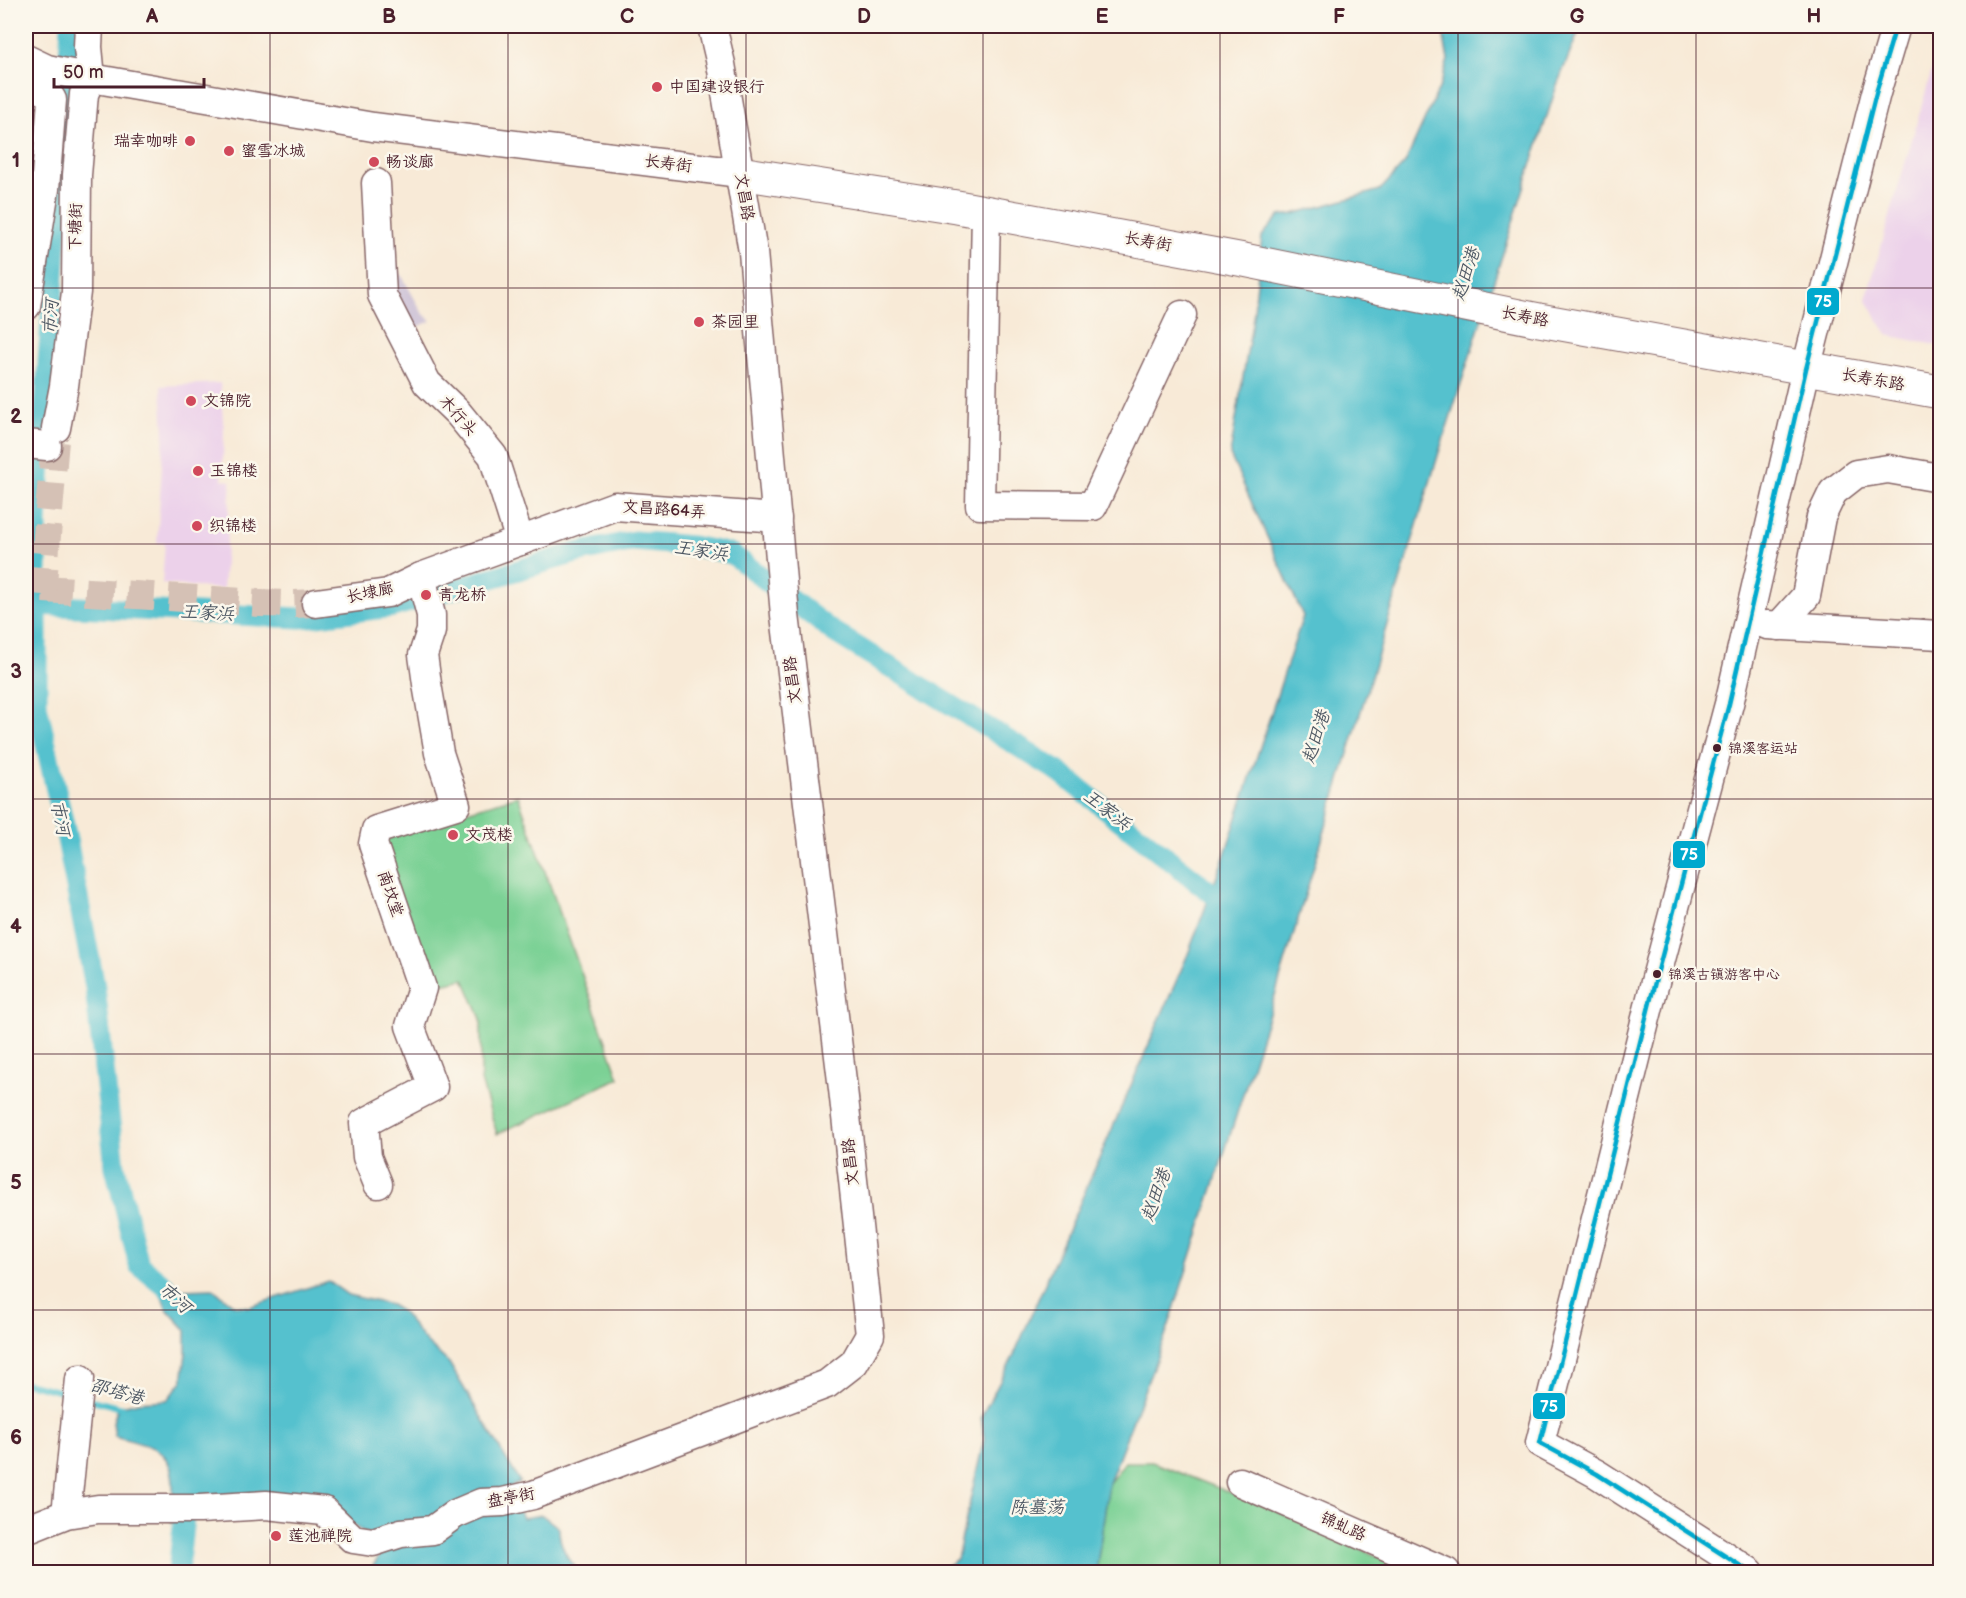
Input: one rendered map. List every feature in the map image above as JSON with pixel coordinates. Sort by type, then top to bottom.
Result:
[{"type":"main road","name":"长寿街","points":[[740,174],[986,213],[1244,260]]},
{"type":"main road","name":"长寿路","points":[[1244,260],[1539,320],[1806,369]]},
{"type":"main road","name":"长寿东路","points":[[1806,369],[1941,392]]},
{"type":"street","name":"下塘街","points":[[43,439],[64,386],[76,292],[58,213],[77,176],[84,94],[91,78],[88,47],[89,26]]},
{"type":"street","name":"文昌路","points":[[712,26],[721,64],[753,252],[785,615],[843,1089],[870,1335]]},
{"type":"street","points":[[1750,1572],[1598,1474],[1540,1443],[1654,982],[1729,704],[1806,369],[1876,93],[1896,26]]},
{"type":"street","points":[[33,63],[91,78]]},
{"type":"street","points":[[26,306],[58,213],[45,189],[52,100],[33,63]]},
{"type":"street","name":"长寿街","points":[[91,78],[373,127],[740,174]]},
{"type":"street","name":"木行头","points":[[376,183],[382,295],[427,383],[458,413],[493,456],[520,541]]},
{"type":"street","points":[[986,213],[981,505],[1093,506],[1182,315]]},
{"type":"street","points":[[1779,626],[1806,596],[1821,517],[1833,492],[1856,474],[1888,469],[1941,478]]},
{"type":"street","name":"文昌路64弄","points":[[520,541],[615,506],[777,518]]},
{"type":"street","points":[[426,596],[520,541]]},
{"type":"street","name":"长埭廊","points":[[316,603],[388,593],[426,596]]},
{"type":"street","name":"南坟堂","points":[[378,1184],[367,1157],[364,1123],[433,1087],[410,1026],[422,988],[373,844],[375,830],[456,806],[440,753],[423,655],[431,631],[426,596]]},
{"type":"street","points":[[1747,624],[1941,635]]},
{"type":"street","name":"盘亭街","points":[[26,1530],[66,1514],[98,1509],[200,1509],[266,1505],[324,1511],[353,1539],[373,1542],[401,1533],[433,1530],[455,1514],[481,1503],[503,1502],[533,1496],[827,1384],[854,1363],[870,1335]]},
{"type":"street","points":[[66,1514],[79,1390]]},
{"type":"street","name":"锦虬路","points":[[1240,1482],[1446,1572]]},
{"type":"shaded area","points":[[1940,42],[1940,346],[1887,335],[1866,299]]},
{"type":"shaded area","points":[[395,259],[397,267],[422,312],[431,321],[402,334],[372,271]]},
{"type":"shaded area","points":[[220,383],[224,432],[222,480],[231,481],[223,589],[162,584],[165,543],[157,543],[164,433],[161,386]]},
{"type":"green space","points":[[518,796],[619,1078],[497,1134],[481,1081],[481,1019],[464,979],[427,987],[378,837]]},
{"type":"green space","points":[[1125,1462],[1152,1462],[1272,1509],[1413,1572],[1096,1572],[1109,1483]]},
{"type":"water","points":[[1442,26],[1581,26],[1557,85],[1440,449],[1276,992],[1167,1331],[1109,1483],[1096,1572],[937,1572],[957,1559],[984,1439],[981,1417],[1013,1357],[1188,954],[1224,857],[1303,616],[1230,455],[1254,311],[1262,236],[1279,216],[1380,190],[1405,163],[1440,86],[1448,60]]},
{"type":"water","points":[[328,1281],[348,1295],[391,1305],[401,1311],[426,1342],[449,1363],[520,1482],[509,1488],[523,1518],[542,1515],[559,1528],[565,1552],[579,1572],[369,1572],[380,1555],[374,1538],[325,1508],[194,1505],[191,1524],[181,1526],[171,1522],[173,1483],[169,1464],[157,1450],[115,1436],[113,1422],[118,1407],[138,1402],[167,1400],[182,1381],[186,1354],[186,1330],[166,1308],[160,1292],[165,1286],[181,1290],[213,1289],[234,1305],[249,1307]]},
{"type":"waterway","name":"市河","points":[[71,26],[37,522],[37,705],[66,834],[95,987],[115,1167],[139,1265],[185,1306]]},
{"type":"waterway","name":"王家浜","points":[[37,605],[300,618],[393,607],[576,553],[634,541],[692,546],[732,554],[832,631],[1056,770],[1233,910]]},
{"type":"waterway","name":"邵塔港","points":[[26,1383],[71,1394]]},
{"type":"waterway","name":"邵塔港","points":[[84,1398],[126,1409]]},
{"type":"waterway","name":"市河","points":[[178,1572],[186,1499]]},
{"type":"tunnel","points":[[42,595],[56,428]]},
{"type":"tunnel","points":[[43,589],[260,603],[316,603]]},
{"type":"transit line","name":"75","points":[[1750,1572],[1597,1474],[1540,1443],[1655,982],[1729,704],[1806,369],[1876,93],[1896,26]]},
{"type":"place","name":"中国建设银行","points":[[657,87]]},
{"type":"place","name":"瑞幸咖啡","points":[[190,141]]},
{"type":"place","name":"蜜雪冰城","points":[[229,151]]},
{"type":"place","name":"畅谈廊","points":[[374,162]]},
{"type":"place","name":"茶园里","points":[[699,322]]},
{"type":"place","name":"文锦院","points":[[191,401]]},
{"type":"place","name":"玉锦楼","points":[[198,471]]},
{"type":"place","name":"织锦楼","points":[[197,526]]},
{"type":"place","name":"青龙桥","points":[[426,595]]},
{"type":"place","name":"锦溪客运站","points":[[1717,748]]},
{"type":"place","name":"文茂楼","points":[[453,835]]},
{"type":"place","name":"锦溪古镇游客中心","points":[[1657,974]]},
{"type":"place","name":"莲池禅院","points":[[276,1536]]},
{"type":"water label","name":"赵田港","points":[[1466,274]]},
{"type":"water label","name":"赵田港","points":[[1316,737]]},
{"type":"water label","name":"赵田港","points":[[1156,1195]]},
{"type":"water label","name":"陈墓荡","points":[[1037,1507]]}]
